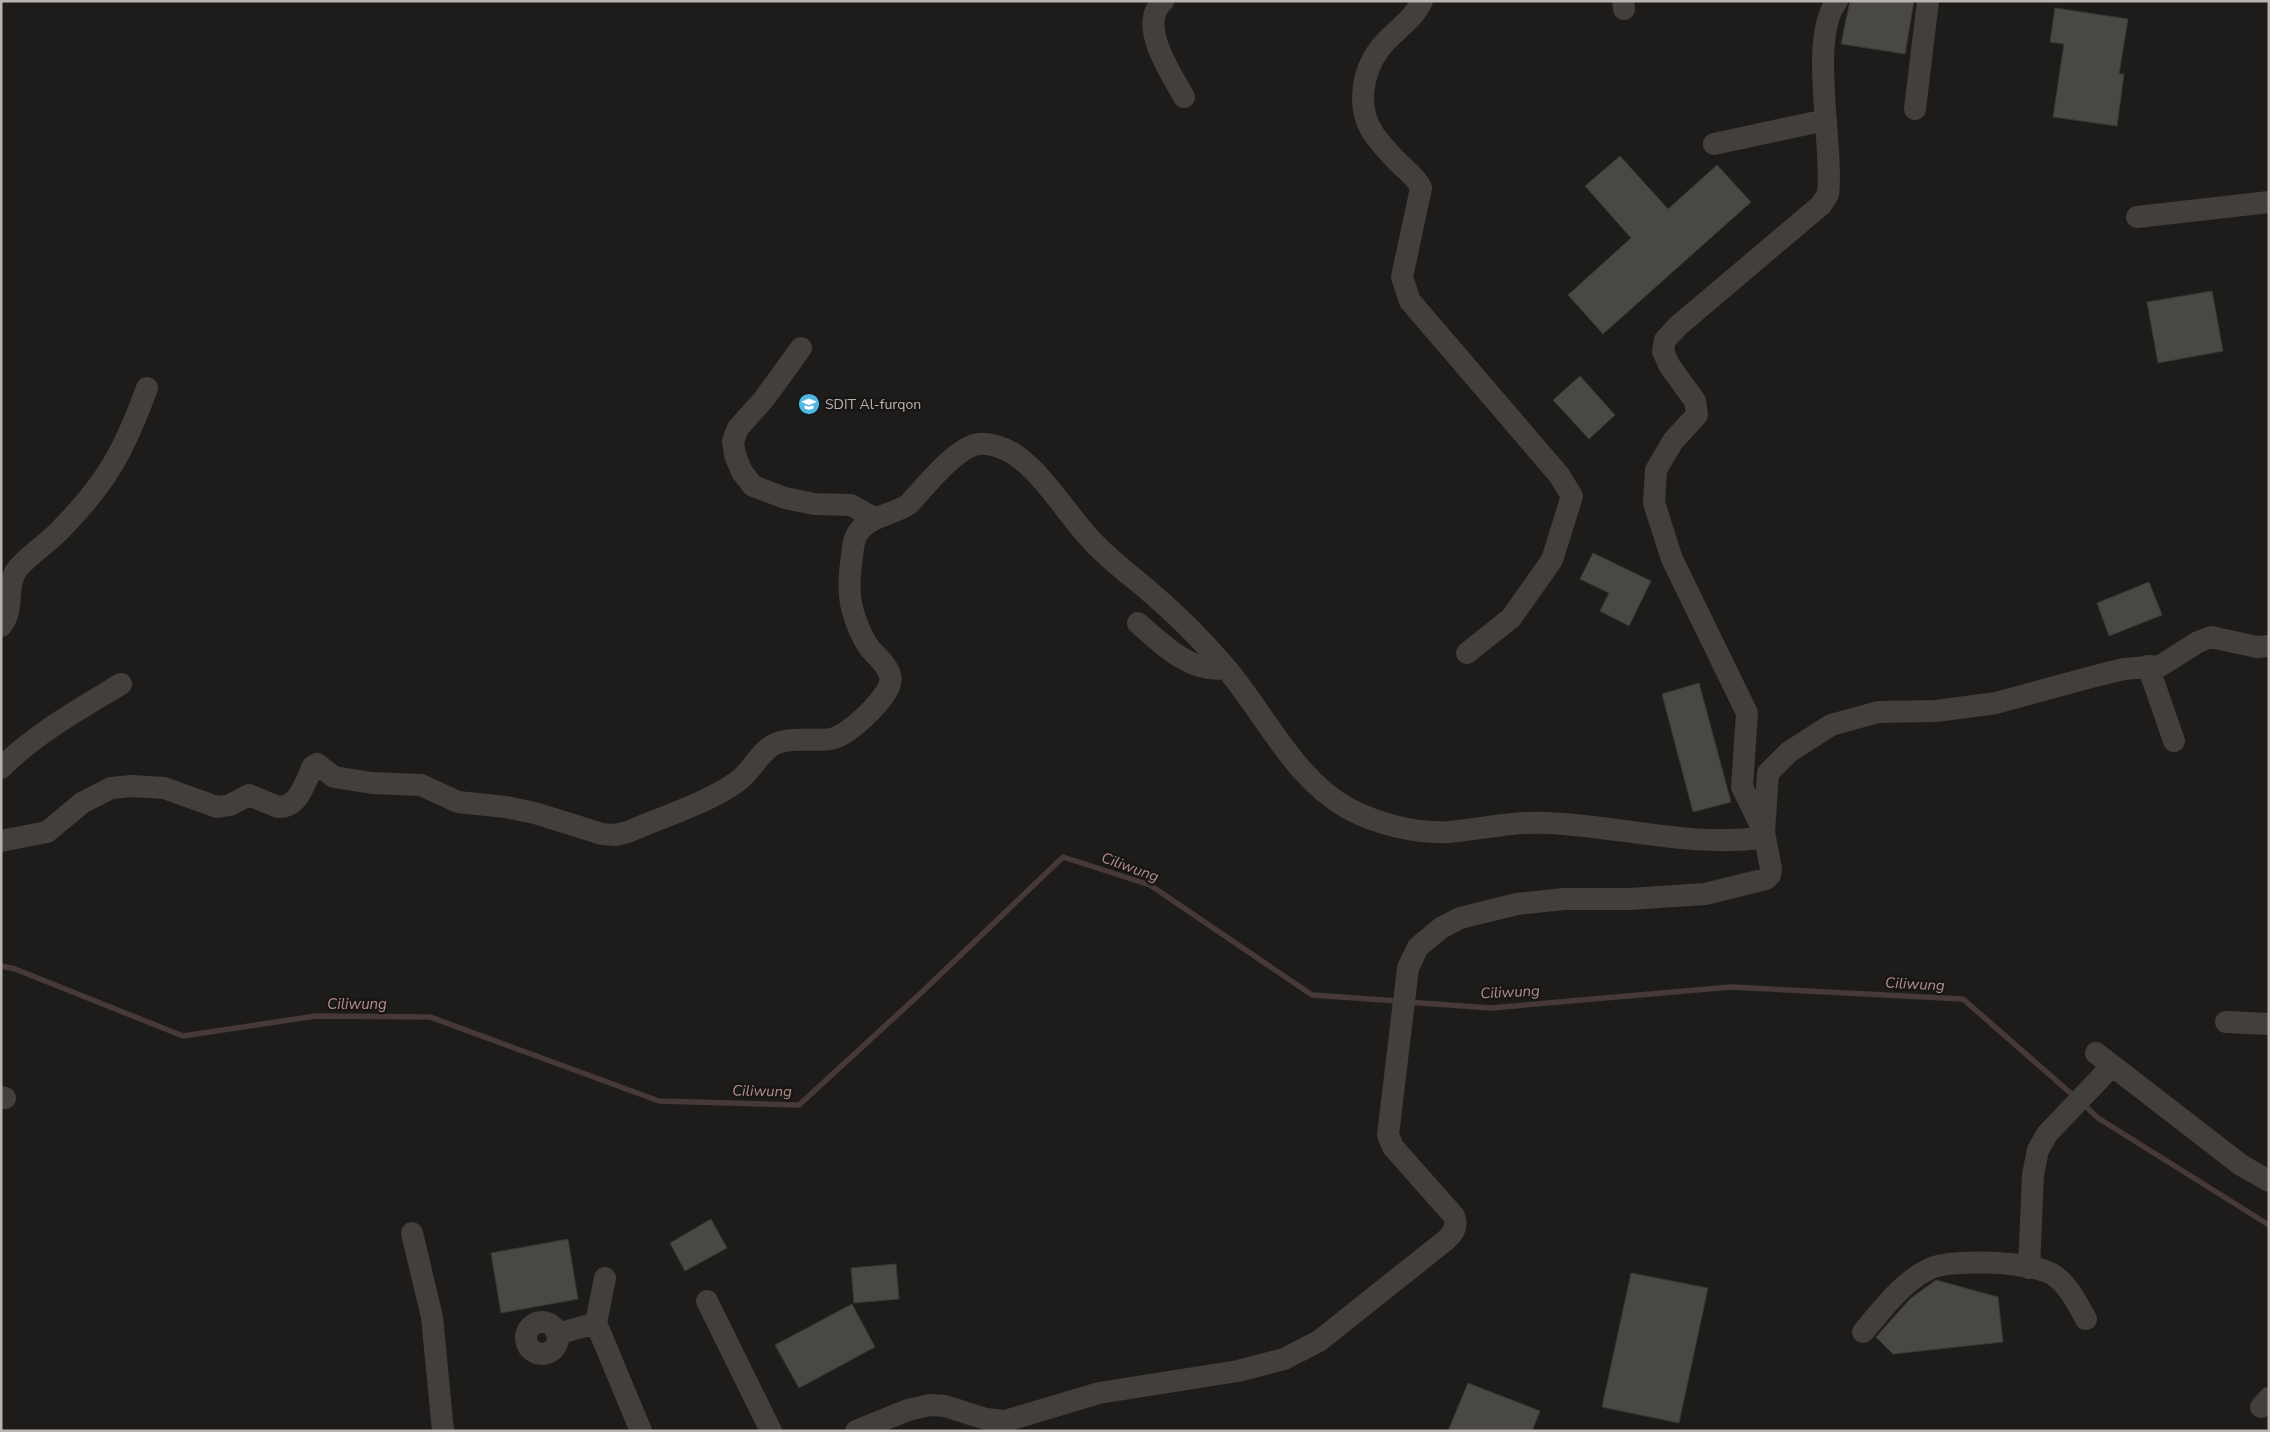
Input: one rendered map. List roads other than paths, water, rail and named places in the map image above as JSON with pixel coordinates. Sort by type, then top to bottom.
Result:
[{"type":"street","points":[[1163,1],[1153,17],[1154,34],[1167,67],[1184,97]]},
{"type":"street","points":[[1422,1],[1416,13],[1375,54],[1368,70],[1362,96],[1368,126],[1399,164],[1418,180],[1421,188],[1402,277],[1410,301],[1558,475],[1572,496],[1552,560],[1511,618],[1467,653]]},
{"type":"street","points":[[856,1431],[908,1410],[930,1405],[945,1406],[986,1419],[1005,1421],[1099,1393],[1238,1371],[1284,1359],[1319,1341],[1446,1240],[1454,1230],[1456,1220],[1451,1210],[1393,1147],[1388,1135],[1408,968],[1418,946],[1441,928],[1460,918],[1517,904],[1564,899],[1629,899],[1705,894],[1766,879],[1770,875],[1772,869],[1764,832],[1742,787],[1747,713],[1672,559],[1654,502],[1656,470],[1673,441],[1695,419],[1698,411],[1695,401],[1669,365],[1662,347],[1665,340],[1678,326],[1826,199],[1829,187],[1823,54],[1830,11],[1837,1]]},
{"type":"street","points":[[1915,109],[1928,1]]},
{"type":"street","points":[[1714,144],[1826,120]]},
{"type":"street","points":[[2137,217],[2269,202]]},
{"type":"street","points":[[801,348],[764,399],[738,428],[733,441],[735,455],[742,472],[753,486],[785,498],[814,504],[851,505],[874,518]]},
{"type":"street","points":[[1,626],[6,619],[16,572],[72,519],[106,477],[130,432],[147,388]]},
{"type":"street","points":[[1,841],[46,832],[90,798],[111,788],[122,786],[172,789],[212,806],[227,806],[249,795],[283,808],[297,798],[313,766],[316,764],[334,777],[372,783],[421,785],[458,802],[506,807],[602,834],[615,835],[628,832],[722,792],[748,773],[765,752],[775,744],[788,740],[828,739],[840,736],[877,704],[888,689],[890,676],[886,667],[868,646],[855,619],[849,585],[854,542],[860,530],[874,518],[899,510],[909,504],[949,463],[967,448],[978,444],[1005,449],[1040,477],[1094,543],[1151,592],[1226,668],[1287,750],[1332,798],[1347,808],[1391,825],[1430,832],[1449,832],[1511,824],[1546,823],[1702,841],[1760,838],[1764,832],[1768,773],[1789,752],[1832,724],[1878,712],[1936,711],[1996,703],[2100,675],[2166,664],[2198,642],[2212,638],[2257,647],[2269,646]]},
{"type":"street","points":[[1138,623],[1162,644],[1184,659],[1205,668],[1226,668]]},
{"type":"street","points":[[2148,666],[2174,741]]},
{"type":"street","points":[[1,768],[29,742],[122,684]]},
{"type":"street","points":[[2226,1022],[2269,1024]]},
{"type":"street","points":[[2029,1268],[2035,1159],[2043,1140],[2094,1084],[2104,1059],[2241,1165],[2269,1182]]},
{"type":"street","points":[[412,1233],[432,1317],[443,1431]]},
{"type":"street","points":[[1863,1332],[1903,1288],[1918,1276],[1940,1264],[1960,1262],[2029,1268],[2056,1276],[2066,1287],[2086,1319]]},
{"type":"street","points":[[605,1278],[596,1323],[641,1431]]},
{"type":"street","points":[[708,1302],[771,1431]]},
{"type":"street","points":[[558,1334],[596,1323]]},
{"type":"waterway","name":"Ciliwung","points":[[1,966],[15,969],[183,1036],[316,1016],[430,1017],[659,1101],[799,1105],[922,992],[1063,857],[1150,885],[1312,995],[1398,1001]]},
{"type":"waterway","name":"Ciliwung","points":[[1407,1002],[1491,1008],[1731,987],[1963,999],[2075,1097]]},
{"type":"waterway","name":"Ciliwung","points":[[2082,1103],[2098,1118],[2269,1225]]},
{"type":"place","name":"SDIT Al-furqon","points":[[809,404]]}]
